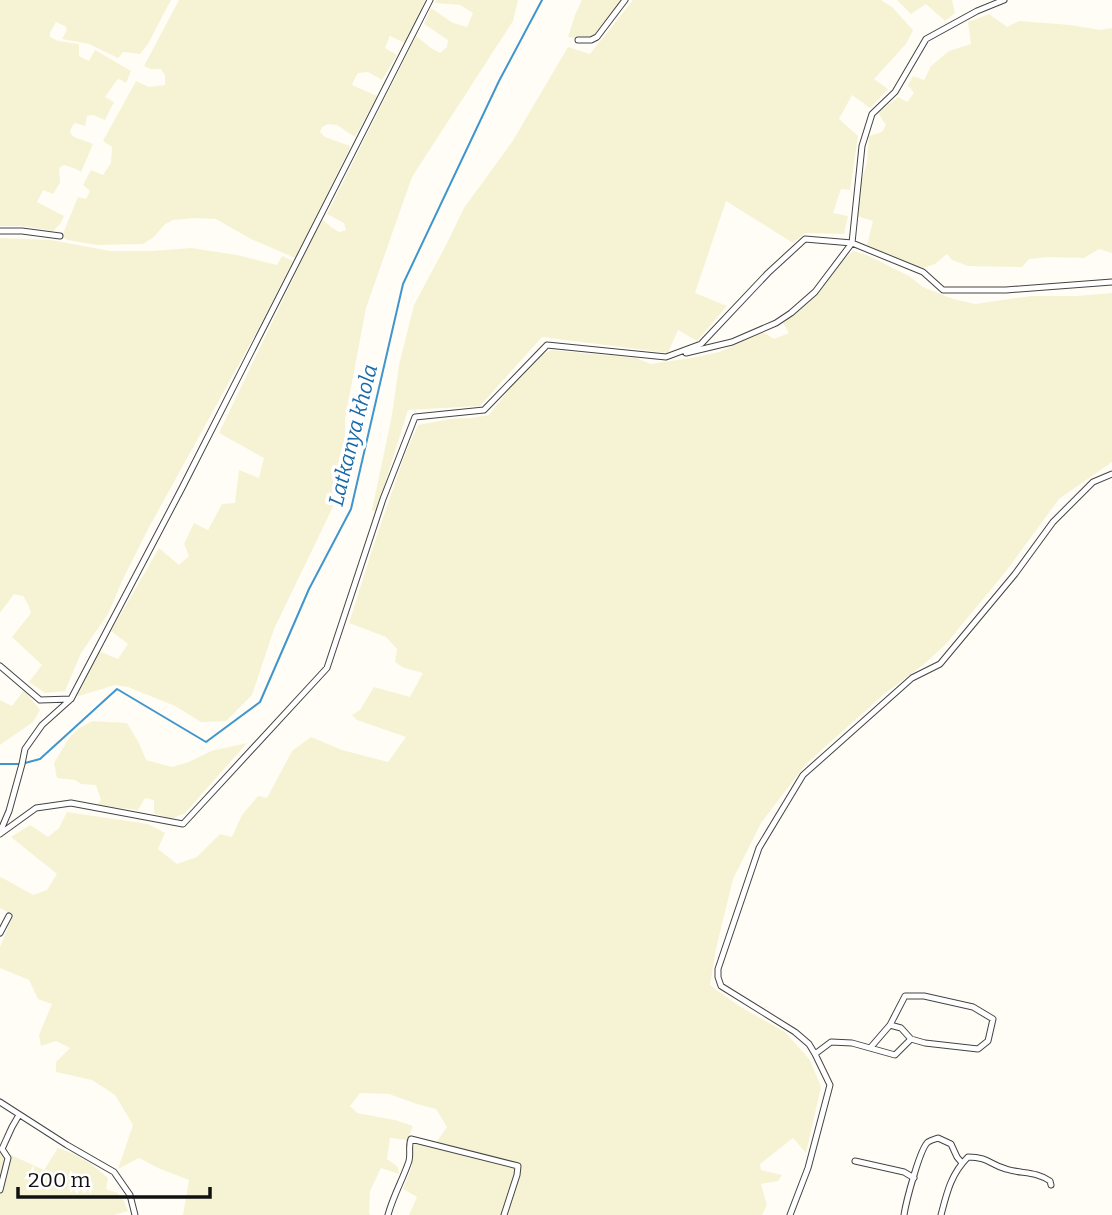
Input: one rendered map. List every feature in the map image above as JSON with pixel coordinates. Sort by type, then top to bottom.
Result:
[{"type":"street","points":[[0,833],[9,811],[25,749],[42,725],[71,699],[188,476],[430,0]]},
{"type":"street","points":[[578,40],[597,37],[625,0]]},
{"type":"street","points":[[0,833],[36,808],[71,803],[183,824],[327,668],[383,499],[415,417],[484,410],[547,345],[666,357],[732,342],[783,318],[816,292],[852,243],[862,146],[872,114],[895,92],[926,39],[977,11],[1004,0]]},
{"type":"street","points":[[0,231],[60,236]]},
{"type":"street","points":[[666,357],[701,344],[768,273],[805,239],[852,243],[923,272],[943,290],[1006,290],[1112,282]]},
{"type":"street","points":[[790,1215],[808,1168],[830,1084],[808,1044],[795,1032],[722,986],[718,977],[718,969],[759,848],[803,775],[912,678],[940,664],[1016,574],[1053,522],[1093,482],[1112,474]]},
{"type":"street","points":[[0,666],[40,700],[71,699]]},
{"type":"street","points":[[0,933],[9,916]]},
{"type":"street","points":[[871,1047],[890,1025],[905,996],[924,996],[973,1007],[993,1019],[988,1041],[978,1049],[925,1043],[911,1039],[901,1028],[890,1025]]},
{"type":"street","points":[[815,1054],[831,1042],[852,1043],[895,1055],[911,1039]]},
{"type":"street","points":[[0,1102],[114,1172],[130,1195],[135,1215]]},
{"type":"street","points":[[0,1190],[8,1158],[2,1149],[19,1115]]},
{"type":"street","points":[[904,1215],[915,1170],[921,1159],[922,1149],[928,1142],[938,1138],[951,1144],[962,1163]]},
{"type":"street","points":[[388,1215],[410,1157],[408,1143],[411,1139],[518,1166],[505,1215]]},
{"type":"street","points":[[941,1215],[951,1180],[968,1157],[982,1157],[1005,1169],[1043,1176],[1051,1185]]},
{"type":"street","points":[[856,1161],[904,1172],[914,1178]]},
{"type":"shaded area","points":[[0,0],[171,0],[140,54],[123,52],[118,58],[89,44],[62,39],[67,30],[56,22],[50,33],[50,37],[58,41],[79,44],[79,56],[89,61],[95,50],[131,71],[126,83],[117,80],[105,97],[114,102],[105,120],[93,115],[87,116],[85,126],[75,123],[71,128],[70,133],[74,137],[93,144],[81,172],[64,165],[59,168],[60,183],[53,194],[43,190],[37,202],[64,216],[53,231],[0,226]]},
{"type":"shaded area","points":[[179,0],[425,0],[405,43],[390,36],[385,48],[397,55],[382,80],[368,72],[358,73],[354,80],[352,85],[377,96],[355,137],[337,125],[328,124],[322,127],[320,132],[325,137],[350,146],[295,258],[251,239],[216,219],[173,220],[143,244],[97,245],[67,240],[62,236],[78,197],[86,199],[90,191],[83,185],[91,170],[103,175],[111,163],[112,147],[103,141],[136,81],[149,87],[165,85],[165,75],[161,69],[144,66]]},
{"type":"shaded area","points":[[436,0],[518,0],[513,21],[412,177],[366,308],[345,419],[345,451],[340,489],[274,629],[252,695],[226,721],[201,722],[175,706],[128,687],[115,685],[75,695],[99,651],[118,659],[128,644],[111,631],[159,548],[179,565],[189,556],[184,544],[194,523],[208,530],[222,504],[235,503],[239,470],[259,478],[264,458],[219,433],[323,220],[339,232],[346,230],[344,223],[327,214],[416,36],[440,53],[447,47],[448,40],[424,24],[431,8],[453,23],[467,27],[473,13],[460,5],[435,3]]},
{"type":"shaded area","points":[[582,0],[622,0],[595,36],[590,39],[568,37]]},
{"type":"shaded area","points":[[633,0],[881,0],[892,7],[913,30],[906,44],[874,79],[888,89],[870,108],[852,95],[839,119],[858,136],[850,190],[841,189],[833,213],[848,216],[844,234],[805,233],[793,243],[726,201],[695,293],[727,306],[697,341],[678,330],[668,353],[542,337],[480,406],[408,410],[376,512],[372,510],[392,415],[399,365],[414,305],[464,208],[512,142],[568,47],[590,54]]},
{"type":"shaded area","points":[[897,0],[952,0],[955,13],[945,21],[926,4],[911,14]]},
{"type":"shaded area","points":[[989,14],[1007,27],[1019,21],[1100,30],[1112,28],[1112,253],[1099,249],[1084,258],[1029,259],[1022,267],[968,266],[952,260],[947,254],[935,264],[923,268],[867,245],[873,221],[857,216],[869,136],[882,132],[886,125],[878,113],[898,97],[907,102],[914,93],[908,85],[913,76],[924,80],[931,66],[949,51],[971,44],[968,22]]},
{"type":"shaded area","points":[[0,238],[51,240],[110,251],[191,248],[277,265],[282,256],[293,261],[147,531],[108,614],[81,653],[65,691],[45,693],[29,682],[42,665],[12,637],[31,613],[23,596],[14,594],[0,613]]},
{"type":"shaded area","points":[[853,251],[909,276],[923,287],[975,304],[1031,296],[1112,293],[1112,462],[1059,499],[1007,570],[946,644],[884,694],[805,765],[761,823],[733,879],[710,985],[739,1006],[785,1032],[810,1060],[821,1087],[806,1153],[793,1138],[760,1164],[761,1170],[782,1175],[778,1181],[761,1184],[767,1205],[762,1215],[409,1215],[417,1197],[403,1189],[412,1166],[412,1144],[434,1146],[447,1127],[436,1109],[389,1094],[360,1093],[350,1106],[357,1113],[413,1126],[407,1140],[390,1138],[387,1159],[398,1167],[399,1174],[381,1168],[370,1191],[371,1215],[183,1215],[189,1180],[139,1158],[118,1169],[133,1125],[115,1095],[92,1080],[56,1072],[56,1062],[70,1048],[56,1041],[41,1046],[39,1035],[52,1004],[38,999],[29,980],[0,968],[0,947],[13,915],[0,908],[1,877],[33,895],[47,890],[57,874],[11,837],[30,825],[48,837],[59,828],[67,812],[148,824],[165,833],[158,849],[177,864],[197,857],[220,834],[232,837],[242,815],[258,796],[267,798],[292,751],[311,737],[342,750],[388,762],[406,737],[357,720],[352,715],[360,710],[374,687],[410,697],[423,673],[404,668],[395,662],[397,649],[386,637],[349,623],[405,454],[418,425],[489,415],[538,356],[551,350],[636,358],[651,364],[719,352],[763,332],[774,339],[789,333],[783,323],[810,302],[836,267]]},
{"type":"shaded area","points":[[24,690],[40,710],[33,722],[0,745],[0,700],[12,706]]},
{"type":"shaded area","points":[[93,721],[127,723],[146,760],[172,767],[211,751],[247,743],[185,813],[171,819],[154,813],[154,800],[145,798],[138,810],[97,805],[101,800],[96,785],[57,778],[54,763],[69,738],[79,728]]},
{"type":"shaded area","points":[[58,1148],[91,1164],[108,1178],[106,1189],[118,1193],[128,1211],[114,1215],[0,1215],[0,1150],[44,1170]]},
{"type":"waterway","name":"Latkanya khola","points":[[25,763],[40,759],[117,689],[206,742],[260,702],[309,589],[351,509],[403,284],[499,81],[542,0]]},
{"type":"waterway","name":"Latkanya khola","points":[[0,764],[20,764]]}]
